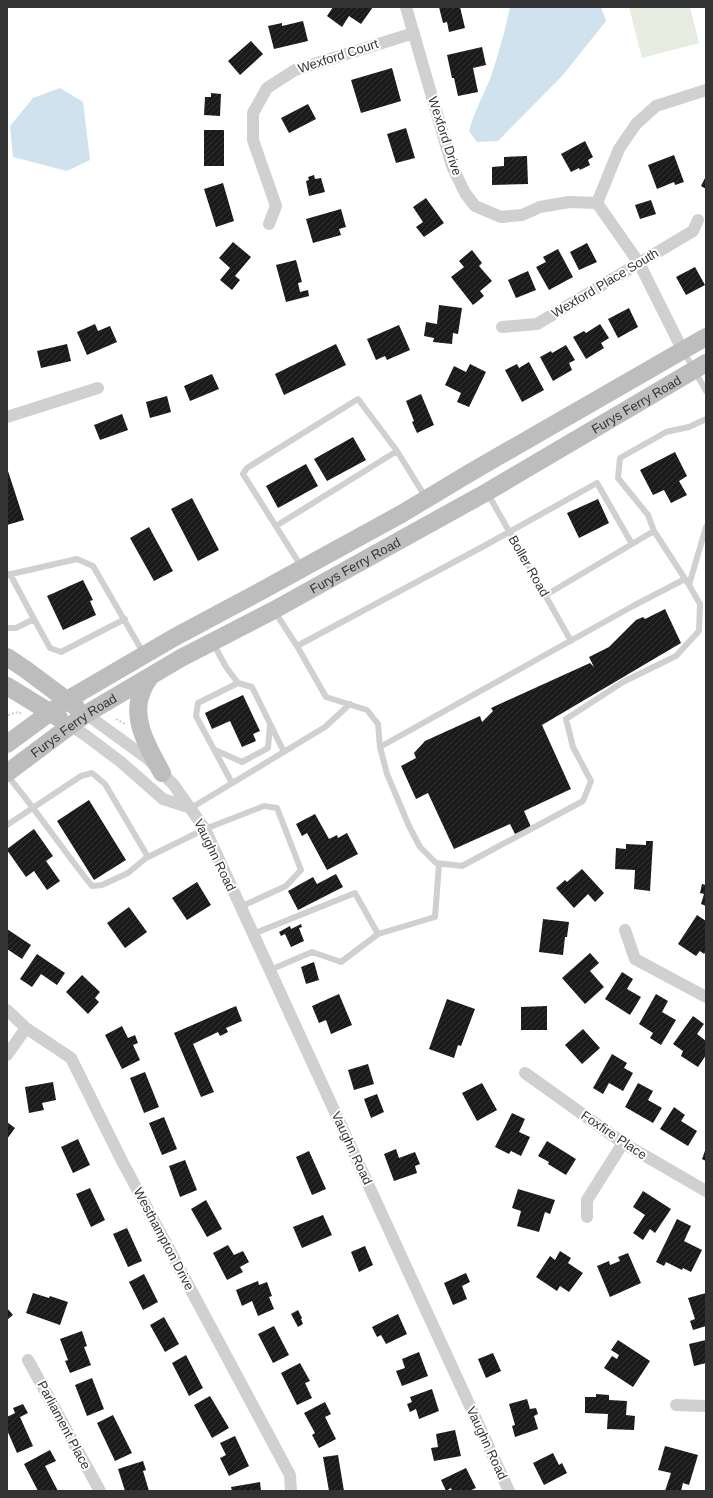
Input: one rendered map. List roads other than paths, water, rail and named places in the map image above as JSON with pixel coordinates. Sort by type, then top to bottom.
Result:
[{"type":"main road","name":"Furys Ferry Road","points":[[7,744],[67,700],[145,654],[426,499],[706,337]]},
{"type":"main road","name":"Furys Ferry Road","points":[[7,774],[86,714],[213,642],[274,610],[487,492],[700,367]]},
{"type":"main road","points":[[7,658],[25,669],[86,714]]},
{"type":"main road","points":[[150,677],[141,692],[138,713],[144,739],[162,773]]},
{"type":"main road","points":[[7,686],[70,725]]},
{"type":"street","name":"Wexford Drive","points":[[406,7],[452,166],[465,193],[475,206],[501,217],[522,215],[540,208],[569,202],[597,203]]},
{"type":"street","name":"Wexford Court","points":[[269,224],[276,206],[253,140],[253,113],[268,88],[294,70],[414,33]]},
{"type":"street","points":[[682,350],[639,263],[597,203],[620,149],[636,124],[656,106],[706,90]]},
{"type":"street","name":"Wexford Place South","points":[[502,327],[537,324],[693,231],[698,220]]},
{"type":"street","points":[[7,417],[98,388]]},
{"type":"street","name":"Vaughn Road","points":[[86,714],[148,759],[173,784],[205,829],[509,1491]]},
{"type":"street","name":"Vaughn Road","points":[[70,725],[121,762],[163,799],[191,808]]},
{"type":"street","points":[[625,930],[635,959],[706,997]]},
{"type":"street","name":"Westhampton Drive","points":[[7,1010],[26,1028],[71,1058],[122,1161],[290,1475],[291,1491]]},
{"type":"street","points":[[7,1055],[26,1028]]},
{"type":"street","name":"Foxfire Place","points":[[525,1073],[623,1143],[706,1191]]},
{"type":"street","points":[[588,1217],[587,1200],[623,1143]]},
{"type":"street","name":"Parliament Place","points":[[28,1360],[100,1491]]},
{"type":"street","points":[[676,1405],[706,1406]]},
{"type":"lane","points":[[682,350],[700,367],[706,391]]},
{"type":"lane","points":[[302,568],[243,474],[247,468],[358,400],[397,451],[426,499]]},
{"type":"lane","points":[[274,610],[297,646],[326,697],[367,710],[378,724],[380,746],[387,774],[409,826],[420,847],[436,863],[462,866],[583,801],[591,781],[573,747],[566,719],[623,682],[676,656],[699,631],[700,604],[654,531],[648,515],[618,478],[620,458],[666,432],[689,427],[706,419]]},
{"type":"lane","points":[[276,526],[397,451]]},
{"type":"lane","points":[[297,646],[597,483],[632,544]]},
{"type":"lane","name":"Boller Road","points":[[487,492],[571,641]]},
{"type":"lane","points":[[380,746],[571,641],[687,582],[706,527]]},
{"type":"lane","points":[[546,595],[654,531]]},
{"type":"lane","points":[[124,619],[61,652],[50,648],[8,574],[78,559],[93,566],[145,654]]},
{"type":"lane","points":[[7,628],[16,628],[34,619]]},
{"type":"lane","points":[[213,642],[226,667],[238,683],[252,687],[284,752]]},
{"type":"lane","points":[[232,783],[196,716],[198,703],[238,683]]},
{"type":"lane","points":[[191,808],[325,727],[350,704]]},
{"type":"lane","points":[[215,750],[242,762],[268,748],[270,723]]},
{"type":"lane","points":[[7,825],[81,776],[92,773],[105,784],[148,857]]},
{"type":"lane","points":[[7,774],[92,886],[95,887],[128,873],[148,857],[205,829],[264,806],[277,808],[301,870],[286,886],[240,906]]},
{"type":"lane","points":[[270,970],[312,952],[341,962],[378,934],[435,917],[439,864]]},
{"type":"lane","points":[[253,934],[355,893],[378,934]]},
{"type":"water","points":[[510,7],[601,7],[606,21],[563,75],[498,141],[477,142],[469,131],[493,70],[504,34]]},
{"type":"water","points":[[60,88],[83,102],[90,160],[67,171],[13,157],[10,126],[33,98]]}]
